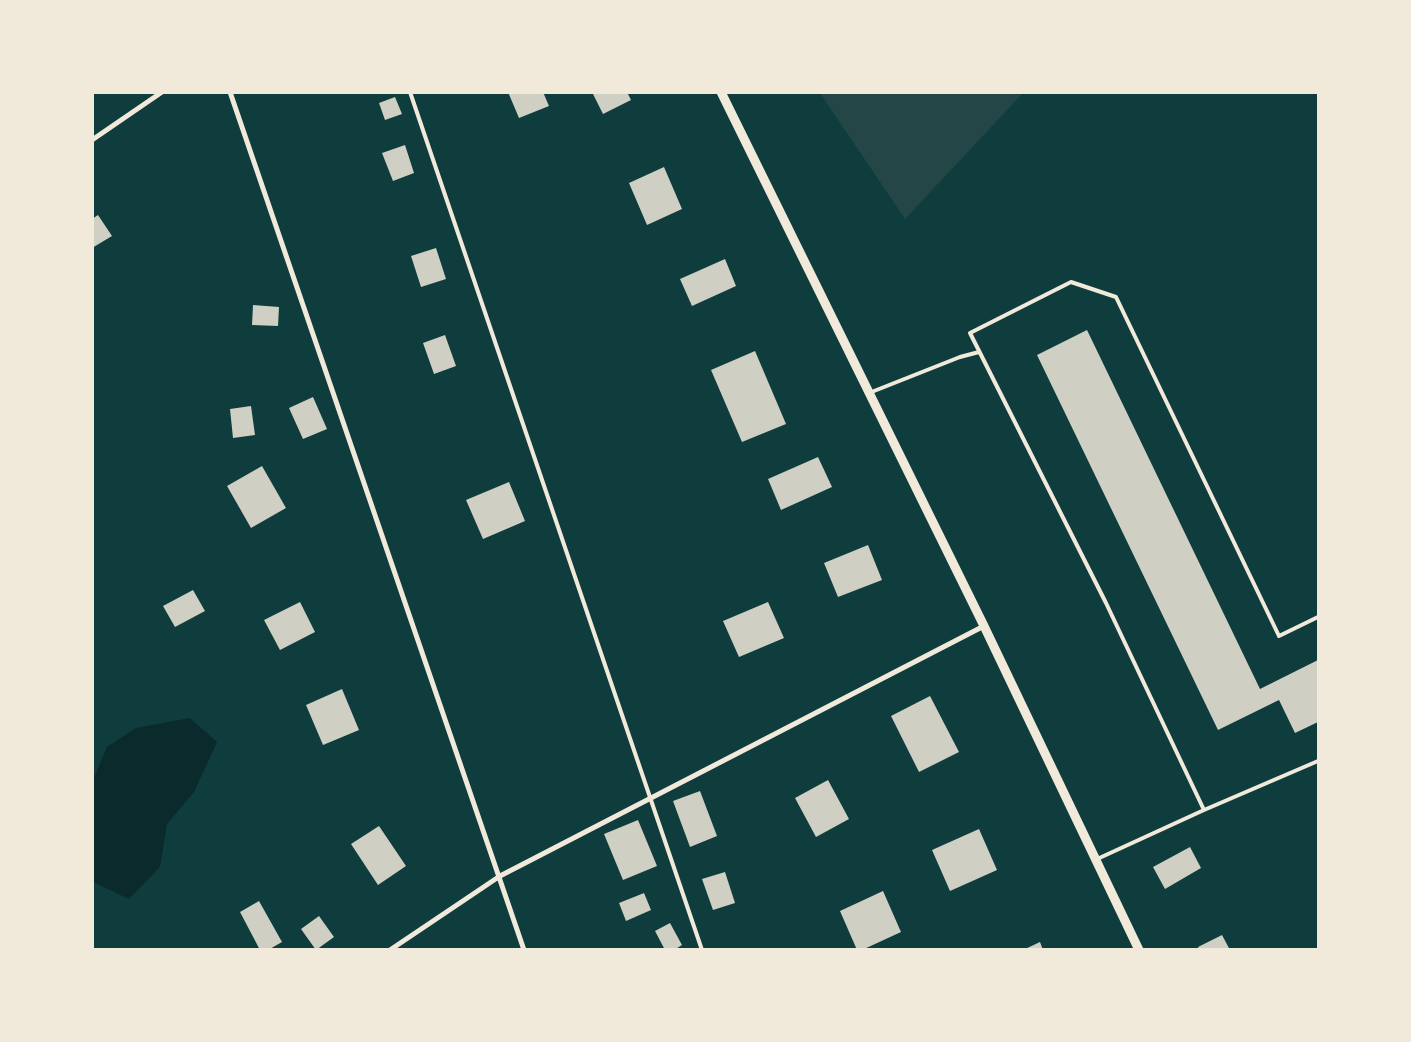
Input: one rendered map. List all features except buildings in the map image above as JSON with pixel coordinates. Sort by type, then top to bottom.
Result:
[{"type":"street","points":[[92,140],[162,92]]},
{"type":"street","points":[[230,92],[524,950]]},
{"type":"street","points":[[721,92],[984,626],[1139,950]]},
{"type":"street","points":[[390,950],[500,876],[984,626]]},
{"type":"lane","points":[[410,92],[652,796],[702,950]]},
{"type":"lane","points":[[1204,810],[1106,603],[970,334],[1071,282],[1116,297],[1279,636],[1318,617]]},
{"type":"lane","points":[[869,394],[960,357],[979,352]]},
{"type":"lane","points":[[1095,860],[1204,810],[1280,780],[1318,761]]},
{"type":"shaded area","points":[[820,93],[1023,93],[905,219]]},
{"type":"shaded area","points":[[190,718],[217,742],[194,792],[167,824],[160,867],[129,899],[92,881],[93,780],[107,747],[136,728]]}]
